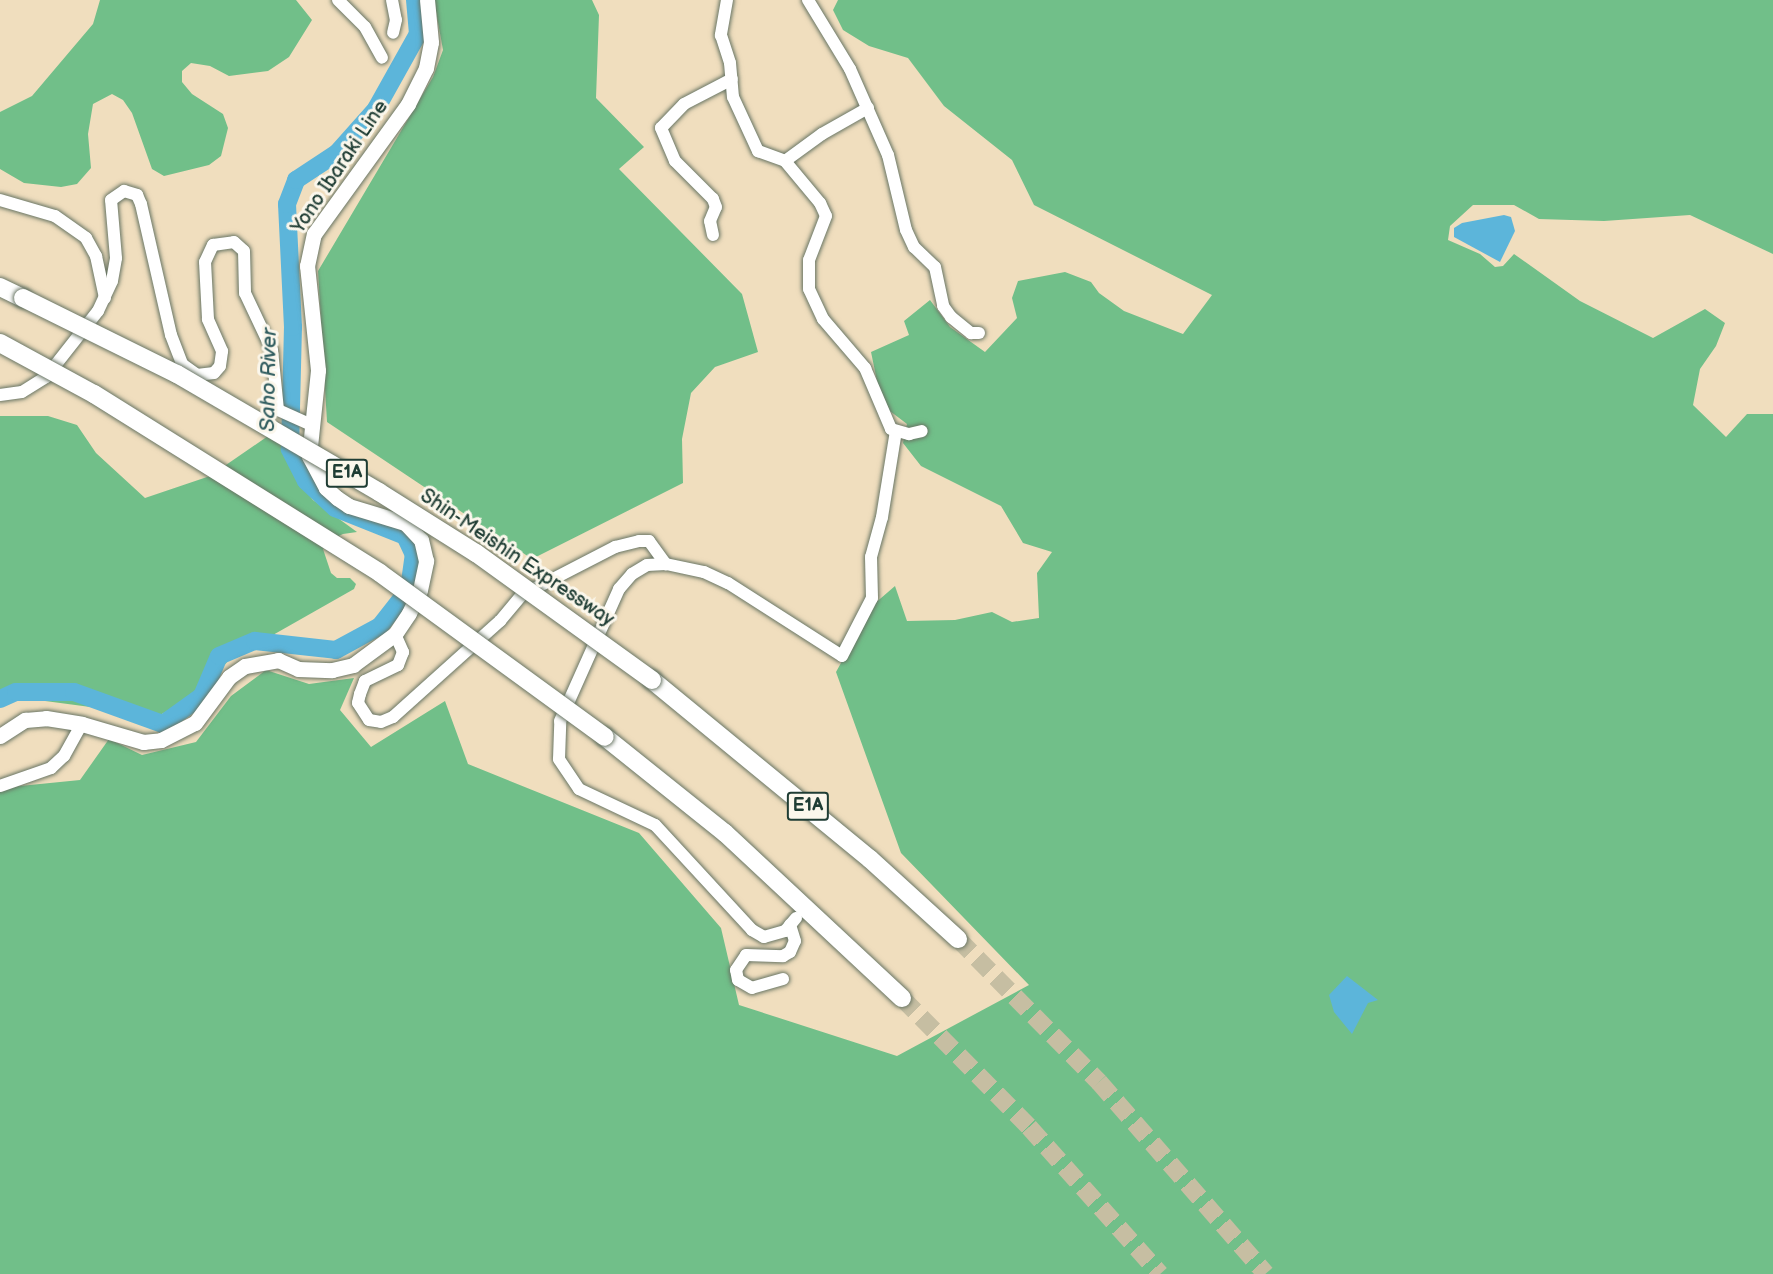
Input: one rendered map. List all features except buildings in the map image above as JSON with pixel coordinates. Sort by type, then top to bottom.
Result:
[{"type":"highway","name":"Shin-Meishin Expressway","points":[[0,287],[177,374],[379,492],[476,553],[652,680],[852,844],[958,939]]},
{"type":"highway","points":[[0,343],[94,394],[360,560],[503,659],[605,736],[725,833],[902,998]]},
{"type":"main road","name":"Yono Ibaraki Line","points":[[0,736],[25,720],[46,718],[82,724],[143,742],[161,740],[195,723],[229,677],[245,666],[278,660],[298,669],[332,670],[352,665],[395,634],[420,590],[426,561],[421,540],[405,523],[349,506],[326,488],[309,456],[308,423],[318,370],[308,252],[315,234],[408,104],[426,68],[431,42],[427,0]]},
{"type":"street","points":[[338,0],[365,27],[382,58]]},
{"type":"street","points":[[392,0],[396,20],[393,33]]},
{"type":"street","points":[[727,0],[721,35],[732,79],[733,97],[758,151],[785,161],[820,202],[826,216],[809,260],[809,289],[822,319],[864,368],[891,429],[922,431]]},
{"type":"street","points":[[808,0],[850,69],[868,108],[888,155],[906,230],[914,247],[935,267],[943,306],[951,317],[971,333],[979,333]]},
{"type":"street","points":[[713,235],[710,221],[716,207],[713,199],[675,161],[661,128],[684,104],[732,79]]},
{"type":"street","points":[[785,161],[822,134],[868,108]]},
{"type":"street","points":[[0,396],[22,392],[46,377],[105,298],[116,258],[111,200],[117,193],[131,192],[137,195],[143,211],[176,354],[197,375],[214,373],[220,366],[222,351],[208,320],[205,262],[207,252],[219,241],[240,245],[244,251],[245,293],[272,350],[276,402],[282,414],[308,423]]},
{"type":"street","points":[[0,200],[55,216],[86,238],[96,256],[105,298]]},
{"type":"street","points":[[783,979],[752,988],[738,980],[736,970],[746,955],[783,956],[790,952],[795,941],[793,921],[776,937],[764,937],[752,930],[669,836],[637,815],[579,789],[559,759],[560,721],[619,589],[632,574],[647,565],[666,564],[704,572],[728,583],[842,656],[872,598],[871,557],[882,517],[896,431]]},
{"type":"street","points":[[395,634],[403,652],[398,665],[365,681],[360,694],[358,703],[369,720],[381,722],[393,717],[500,621],[522,595],[615,547],[639,541],[649,541],[666,564]]},
{"type":"street","points":[[0,786],[51,768],[64,756],[82,724]]},
{"type":"green space","points":[[100,0],[296,0],[312,20],[289,57],[268,71],[229,76],[210,66],[191,63],[182,71],[182,82],[192,94],[223,114],[228,128],[221,156],[209,165],[164,176],[152,169],[132,113],[123,100],[112,94],[93,104],[88,134],[91,168],[77,184],[61,187],[24,183],[0,169],[0,112],[32,96],[93,24]]},
{"type":"green space","points":[[434,0],[592,0],[599,15],[596,98],[644,147],[619,169],[742,294],[758,352],[715,367],[691,393],[682,439],[683,483],[532,559],[327,422],[318,271],[433,77],[443,50]]},
{"type":"green space","points":[[838,0],[1773,0],[1773,254],[1690,215],[1604,221],[1539,219],[1514,205],[1473,205],[1450,226],[1448,240],[1480,254],[1495,267],[1503,266],[1514,254],[1580,301],[1653,338],[1705,309],[1725,323],[1716,346],[1700,369],[1693,405],[1726,437],[1747,414],[1773,414],[1773,1274],[0,1274],[0,788],[80,780],[109,739],[142,755],[196,742],[231,696],[266,670],[309,684],[354,678],[340,710],[371,747],[445,701],[468,764],[639,833],[721,928],[739,1005],[897,1056],[1029,985],[901,853],[836,672],[873,605],[895,586],[907,621],[955,620],[992,612],[1012,622],[1039,618],[1037,573],[1052,552],[1023,543],[1001,506],[921,466],[903,443],[907,424],[882,405],[871,352],[909,335],[904,321],[930,300],[950,327],[985,352],[1017,318],[1012,298],[1018,281],[1065,272],[1091,282],[1099,293],[1124,311],[1183,334],[1212,295],[1034,205],[1012,160],[944,106],[908,58],[869,46],[843,30],[833,10]]},
{"type":"green space","points":[[0,416],[48,416],[77,425],[96,453],[145,498],[210,476],[281,427],[288,427],[286,455],[297,480],[313,500],[357,532],[343,534],[328,541],[323,549],[331,573],[337,578],[350,578],[356,584],[354,589],[229,660],[197,695],[158,716],[0,695]]},
{"type":"water","points":[[1504,215],[1511,217],[1515,231],[1500,262],[1454,237],[1454,228],[1462,223]]},
{"type":"water","points":[[1347,976],[1378,1000],[1368,1003],[1352,1034],[1334,1012],[1329,995]]},
{"type":"waterway","name":"Saho River","points":[[0,699],[16,692],[74,692],[163,724],[202,696],[219,656],[255,641],[336,650],[380,626],[409,589],[414,555],[405,536],[335,508],[306,481],[290,449],[293,327],[287,204],[296,180],[337,153],[376,109],[418,34],[415,0]]},
{"type":"tunnel","points":[[958,939],[1099,1082],[1266,1274]]},
{"type":"tunnel","points":[[902,998],[1029,1127],[1160,1274]]}]
